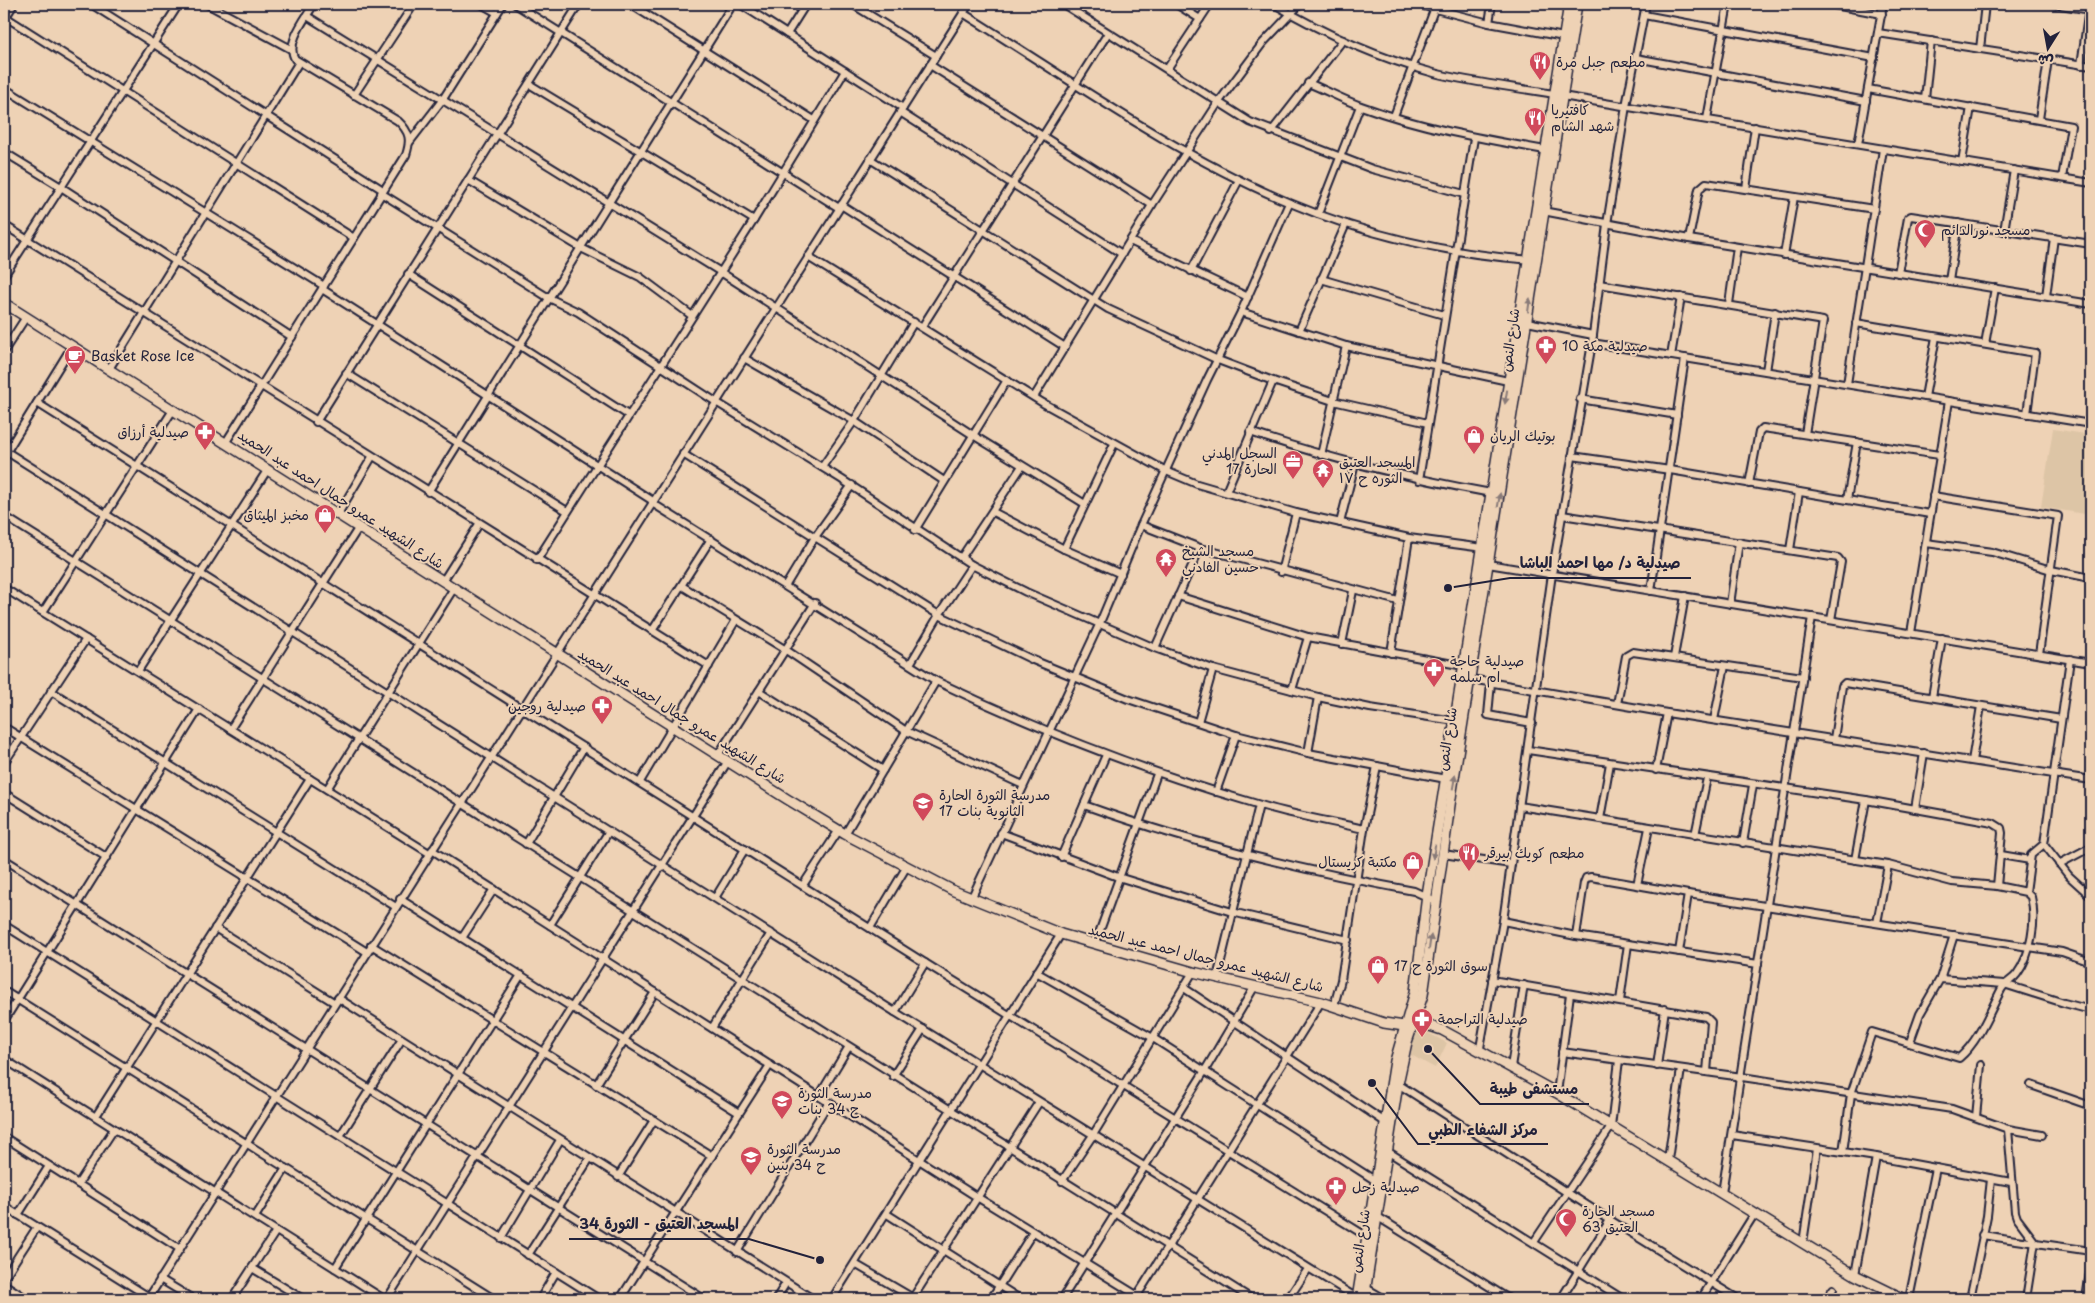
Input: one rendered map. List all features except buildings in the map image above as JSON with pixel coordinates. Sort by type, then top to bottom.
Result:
[{"type":"main road","name":"شارع النص","points":[[1359,1299],[1366,1288],[1404,1051],[1423,994],[1462,705],[1464,666],[1508,381],[1543,211],[1569,4]]},
{"type":"main road","name":"شارع النص","points":[[1359,1299],[1366,1236],[1395,1061],[1415,992],[1427,895],[1455,720],[1471,679],[1527,322],[1545,150],[1577,4]]},
{"type":"main road","name":"شارع الشهيد عمرو جمال احمد عبد الحميد","points":[[4,303],[728,761],[842,832],[907,866],[971,898],[1061,934],[1193,972],[1321,1002],[1384,1024],[1404,1026]]},
{"type":"main road","points":[[1404,1026],[1414,1023],[1442,1030],[1480,1048],[1668,1160],[1855,1275],[1904,1299]]},
{"type":"street","points":[[14,4],[4,18],[123,91],[354,238]]},
{"type":"street","points":[[91,4],[266,115],[438,228],[550,298],[578,312],[716,402],[822,466],[916,530],[972,565],[1026,592],[1100,625],[1213,669],[1318,697],[1370,708],[1455,720]]},
{"type":"street","points":[[4,276],[179,4]]},
{"type":"street","points":[[207,4],[291,49],[295,59],[299,62],[398,121],[409,135],[406,155],[226,442]]},
{"type":"street","points":[[291,49],[314,4]]},
{"type":"street","points":[[354,96],[414,4]]},
{"type":"street","points":[[480,4],[497,13]]},
{"type":"street","points":[[409,143],[443,99],[503,4]]},
{"type":"street","points":[[514,4],[781,172],[1065,347]]},
{"type":"street","points":[[316,422],[579,4]]},
{"type":"street","points":[[630,4],[814,120]]},
{"type":"street","points":[[428,492],[733,4]]},
{"type":"street","points":[[740,4],[1122,254]]},
{"type":"street","points":[[787,34],[806,4]]},
{"type":"street","points":[[852,4],[936,56]]},
{"type":"street","points":[[4,1206],[148,1298],[490,756],[936,56],[967,4]]},
{"type":"street","points":[[1063,4],[1218,103],[1271,132],[1398,177],[1464,194]]},
{"type":"street","points":[[1176,4],[1200,19]]},
{"type":"street","points":[[1167,69],[1210,4]]},
{"type":"street","points":[[1274,4],[1343,40],[1414,66],[1469,80],[2091,183]]},
{"type":"street","points":[[1034,397],[1152,205],[1218,103],[1262,44],[1300,4]]},
{"type":"street","points":[[1416,4],[1489,23],[1564,37]]},
{"type":"street","points":[[1489,23],[1492,4]]},
{"type":"street","points":[[1480,1048],[1503,921],[1552,574],[1580,399],[1592,343],[1607,224],[1626,106],[1646,5],[1633,4]]},
{"type":"street","points":[[1707,119],[1728,4]]},
{"type":"street","points":[[1829,4],[1882,14]]},
{"type":"street","points":[[1858,144],[1883,4]]},
{"type":"street","points":[[1980,49],[1985,4]]},
{"type":"street","points":[[2054,4],[2090,9],[2081,65]]},
{"type":"street","points":[[1394,116],[1434,10]]},
{"type":"street","points":[[963,13],[1187,152],[1239,180],[1289,203],[1346,224],[1455,251],[1532,260]]},
{"type":"street","points":[[1644,15],[1874,58]]},
{"type":"street","points":[[307,16],[609,202],[776,307],[973,435],[1085,504]]},
{"type":"street","points":[[922,327],[1108,33]]},
{"type":"street","points":[[1878,33],[2091,66]]},
{"type":"street","points":[[1271,132],[1343,40]]},
{"type":"street","points":[[1925,99],[1931,41]]},
{"type":"street","points":[[1636,58],[1866,101]]},
{"type":"street","points":[[2039,119],[2048,60]]},
{"type":"street","points":[[109,369],[299,62]]},
{"type":"street","points":[[930,65],[1152,205]]},
{"type":"street","points":[[536,560],[691,314],[754,220],[781,172],[845,71]]},
{"type":"street","points":[[1308,83],[1360,106],[1394,116],[1474,138],[1545,150]]},
{"type":"street","points":[[529,84],[754,220]]},
{"type":"street","points":[[4,88],[323,287],[377,324],[710,539],[936,681],[1049,732],[1158,774],[1259,805],[1364,829]]},
{"type":"street","points":[[1868,89],[2072,126],[2062,178]]},
{"type":"street","points":[[1318,214],[1360,106]]},
{"type":"street","points":[[1962,162],[1971,107]]},
{"type":"street","points":[[1746,189],[1755,127]]},
{"type":"street","points":[[1419,480],[1444,315],[1474,138]]},
{"type":"street","points":[[1846,384],[1883,149]]},
{"type":"street","points":[[4,152],[292,337]]},
{"type":"street","points":[[870,159],[1093,301],[1218,360],[1273,381],[1333,400],[1428,423]]},
{"type":"street","points":[[2004,230],[2014,170]]},
{"type":"street","points":[[468,180],[581,248],[640,277],[691,314]]},
{"type":"street","points":[[1191,271],[1239,180]]},
{"type":"street","points":[[1689,239],[1699,189],[1702,184],[1874,209]]},
{"type":"street","points":[[1784,255],[1794,197]]},
{"type":"street","points":[[971,898],[1000,833],[1100,625],[1166,471],[1248,297],[1289,203]]},
{"type":"street","points":[[1543,211],[1689,239],[2091,304]]},
{"type":"street","points":[[1898,273],[1909,217],[2091,244]]},
{"type":"street","points":[[1949,280],[1958,223]]},
{"type":"street","points":[[1299,331],[1346,224]]},
{"type":"street","points":[[4,225],[536,560],[709,666]]},
{"type":"street","points":[[2046,296],[2054,238]]},
{"type":"street","points":[[1130,241],[1248,297]]},
{"type":"street","points":[[1729,304],[1737,247]]},
{"type":"street","points":[[808,257],[1034,397],[1114,444],[1166,471],[1226,492],[1296,513],[1409,538],[1483,548]]},
{"type":"street","points":[[408,274],[628,415]]},
{"type":"street","points":[[1321,279],[1444,315]]},
{"type":"street","points":[[1599,284],[1823,321],[1805,434]]},
{"type":"street","points":[[1985,344],[1995,288]]},
{"type":"street","points":[[1671,356],[1681,297]]},
{"type":"street","points":[[1241,312],[1346,346],[1508,381]]},
{"type":"street","points":[[1766,371],[1775,312]]},
{"type":"street","points":[[4,351],[26,317]]},
{"type":"street","points":[[822,466],[854,420],[914,322]]},
{"type":"street","points":[[1527,322],[1593,334]]},
{"type":"street","points":[[1856,323],[1985,344],[2036,355],[2027,414]]},
{"type":"street","points":[[1924,397],[1936,337]]},
{"type":"street","points":[[1592,343],[2091,424]]},
{"type":"street","points":[[72,346],[5,453],[1039,1102],[1359,1299]]},
{"type":"street","points":[[1321,455],[1346,346]]},
{"type":"street","points":[[744,358],[854,420],[944,481]]},
{"type":"street","points":[[1651,591],[1685,358]]},
{"type":"street","points":[[346,373],[567,511]]},
{"type":"street","points":[[916,530],[1007,380]]},
{"type":"street","points":[[1226,492],[1273,381]]},
{"type":"street","points":[[1580,399],[1677,415]]},
{"type":"street","points":[[1911,633],[1949,401]]},
{"type":"street","points":[[37,403],[925,963],[1366,1236]]},
{"type":"street","points":[[43,612],[173,410]]},
{"type":"street","points":[[1749,484],[1760,430],[1805,434],[1939,455]]},
{"type":"street","points":[[1250,432],[1355,464],[1419,480],[1491,493]]},
{"type":"street","points":[[1848,500],[1857,442]]},
{"type":"street","points":[[1064,549],[1114,444]]},
{"type":"street","points":[[683,454],[939,615],[1008,650],[1128,699],[1236,735],[1308,753],[1446,779]]},
{"type":"street","points":[[1572,456],[1670,470],[1930,514]]},
{"type":"street","points":[[338,514],[372,457]]},
{"type":"street","points":[[1340,523],[1355,464]]},
{"type":"street","points":[[961,558],[1022,466]]},
{"type":"street","points":[[138,671],[268,469]]},
{"type":"street","points":[[786,585],[816,537],[852,486]]},
{"type":"street","points":[[1790,550],[1799,492]]},
{"type":"street","points":[[1932,496],[2057,515],[2059,520],[2039,654]]},
{"type":"street","points":[[993,512],[1064,549],[1121,574]]},
{"type":"street","points":[[1281,572],[1296,513]]},
{"type":"street","points":[[1562,515],[1660,529],[1841,560],[1831,620]]},
{"type":"street","points":[[4,516],[848,1048],[951,1110],[1252,1299]]},
{"type":"street","points":[[443,581],[479,524]]},
{"type":"street","points":[[1142,525],[1200,548],[1281,572],[1398,601]]},
{"type":"street","points":[[230,728],[359,527]]},
{"type":"street","points":[[1391,653],[1409,538]]},
{"type":"street","points":[[652,631],[710,539]]},
{"type":"street","points":[[1730,604],[1739,542]]},
{"type":"street","points":[[1926,543],[1992,552],[2051,570],[2091,578]]},
{"type":"street","points":[[1155,648],[1200,548]]},
{"type":"street","points":[[1488,564],[2091,663]]},
{"type":"street","points":[[910,664],[972,565]]},
{"type":"street","points":[[682,586],[786,650],[906,731],[1023,785]]},
{"type":"street","points":[[4,588],[310,779],[494,889],[1032,1232],[1139,1298],[1227,1150],[1321,1002]]},
{"type":"street","points":[[327,789],[420,645],[454,588]]},
{"type":"street","points":[[1342,644],[1353,591]]},
{"type":"street","points":[[1178,596],[1308,637],[1464,666]]},
{"type":"street","points":[[1674,657],[1685,596]]},
{"type":"street","points":[[718,754],[815,604]]},
{"type":"street","points":[[1722,1193],[1742,1076],[1812,617]]},
{"type":"street","points":[[640,782],[736,620]]},
{"type":"street","points":[[1292,690],[1308,637]]},
{"type":"street","points":[[1932,697],[1942,638]]},
{"type":"street","points":[[4,763],[86,639]]},
{"type":"street","points":[[1617,704],[1628,652],[1674,657],[1803,678]]},
{"type":"street","points":[[2070,659],[2052,774],[2044,844],[2059,864],[2091,896]]},
{"type":"street","points":[[1714,720],[1725,666]]},
{"type":"street","points":[[1198,722],[1213,669]]},
{"type":"street","points":[[1471,679],[1667,713],[2091,780]]},
{"type":"street","points":[[803,885],[842,832],[883,770],[936,681]]},
{"type":"street","points":[[1491,683],[1488,715],[1532,723]]},
{"type":"street","points":[[1834,739],[1845,683],[2061,719]]},
{"type":"street","points":[[759,690],[883,770]]},
{"type":"street","points":[[51,691],[396,907]]},
{"type":"street","points":[[1308,753],[1318,697]]},
{"type":"street","points":[[1972,761],[1981,706]]},
{"type":"street","points":[[4,1020],[199,709]]},
{"type":"street","points":[[1656,770],[1667,713]]},
{"type":"street","points":[[4,727],[367,952]]},
{"type":"street","points":[[1216,792],[1236,735]]},
{"type":"street","points":[[526,844],[584,747]]},
{"type":"street","points":[[1528,750],[1753,785],[1866,800],[1994,823],[2001,828],[2001,855],[1997,886]]},
{"type":"street","points":[[1915,809],[1924,753]]},
{"type":"street","points":[[1061,857],[1106,755]]},
{"type":"street","points":[[4,1059],[386,1299],[728,761]]},
{"type":"street","points":[[1600,819],[1610,763]]},
{"type":"street","points":[[1334,1006],[1348,940],[1364,829],[1377,766]]},
{"type":"street","points":[[1095,944],[1118,877],[1158,774]]},
{"type":"street","points":[[1695,835],[1707,778]]},
{"type":"street","points":[[96,1116],[310,779]]},
{"type":"street","points":[[1743,843],[1753,785]]},
{"type":"street","points":[[4,793],[106,857]]},
{"type":"street","points":[[1855,860],[1866,800]]},
{"type":"street","points":[[1084,805],[1138,825],[1247,856],[1427,895],[1436,901]]},
{"type":"street","points":[[1217,978],[1259,805]]},
{"type":"street","points":[[1519,806],[1888,865],[1952,882],[1997,886],[2026,892],[2031,897],[2033,913],[2029,947],[2021,970],[2015,978],[2004,984],[1970,1048],[1959,1058],[1872,1032],[1851,1094],[1843,1152]]},
{"type":"street","points":[[1638,885],[1649,828]]},
{"type":"street","points":[[550,925],[609,831]]},
{"type":"street","points":[[1000,833],[1118,877],[1232,912],[1348,940]]},
{"type":"street","points":[[2026,892],[2031,853],[2044,844]]},
{"type":"street","points":[[2059,864],[2091,847]]},
{"type":"street","points":[[715,898],[745,849]]},
{"type":"street","points":[[1443,854],[1511,864]]},
{"type":"street","points":[[2001,855],[2030,860]]},
{"type":"street","points":[[4,859],[704,1299]]},
{"type":"street","points":[[1877,923],[1888,865]]},
{"type":"street","points":[[870,928],[907,866]]},
{"type":"street","points":[[1576,936],[1586,878],[1592,877],[1688,894],[2062,952],[2091,962]]},
{"type":"street","points":[[462,938],[494,889]]},
{"type":"street","points":[[1679,952],[1688,894]]},
{"type":"street","points":[[400,899],[739,1113]]},
{"type":"street","points":[[1503,921],[1576,936],[1758,964]]},
{"type":"street","points":[[4,925],[599,1299]]},
{"type":"street","points":[[215,928],[402,1039],[814,1299]]},
{"type":"street","points":[[712,1028],[771,933]]},
{"type":"street","points":[[832,1299],[921,1160],[1061,934]]},
{"type":"street","points":[[1910,1042],[1920,1014],[1940,980],[1954,935]]},
{"type":"street","points":[[1620,1001],[1628,944]]},
{"type":"street","points":[[371,945],[712,1156]]},
{"type":"street","points":[[895,1012],[925,963]]},
{"type":"street","points":[[1036,972],[1153,1038],[1376,1181]]},
{"type":"street","points":[[1062,1181],[1193,972]]},
{"type":"street","points":[[335,1268],[521,975]]},
{"type":"street","points":[[1492,980],[1706,1017],[1711,1022],[1712,1029],[1707,1072]]},
{"type":"street","points":[[1940,980],[2004,984],[2064,1004],[2091,1010]]},
{"type":"street","points":[[1511,1067],[1524,985]]},
{"type":"street","points":[[1062,1299],[1176,1118],[1255,986]]},
{"type":"street","points":[[1184,988],[1235,1021],[1286,1058],[1385,1122]]},
{"type":"street","points":[[4,991],[494,1299]]},
{"type":"street","points":[[596,1085],[655,992]]},
{"type":"street","points":[[1557,1093],[1570,994]]},
{"type":"street","points":[[1656,1066],[1665,1009]]},
{"type":"street","points":[[893,1076],[923,1029]]},
{"type":"street","points":[[340,1136],[402,1039]]},
{"type":"street","points":[[819,1096],[848,1048]]},
{"type":"street","points":[[1562,1052],[1742,1076],[1952,1109],[2008,1129],[2042,1135]]},
{"type":"street","points":[[1534,1242],[1611,1127],[1619,1060]]},
{"type":"street","points":[[620,1299],[770,1065]]},
{"type":"street","points":[[1976,1117],[1981,1065]]},
{"type":"street","points":[[1668,1160],[1681,1069]]},
{"type":"street","points":[[1398,1084],[1610,1220],[1738,1299]]},
{"type":"street","points":[[2031,1085],[2091,1106]]},
{"type":"street","points":[[737,1252],[829,1102]]},
{"type":"street","points":[[855,1264],[914,1299],[1039,1102]]},
{"type":"street","points":[[618,1176],[654,1120]]},
{"type":"street","points":[[78,1184],[114,1129]]},
{"type":"street","points":[[2008,1129],[2011,1182],[2017,1218],[2035,1242],[2026,1299]]},
{"type":"street","points":[[1732,1135],[1876,1157],[2011,1182]]},
{"type":"street","points":[[4,1137],[180,1248]]},
{"type":"street","points":[[501,1238],[560,1140]]},
{"type":"street","points":[[1803,1243],[1817,1149]]},
{"type":"street","points":[[1387,1151],[1623,1299]]},
{"type":"street","points":[[1855,1275],[1876,1157]]},
{"type":"street","points":[[528,1255],[590,1158]]},
{"type":"street","points":[[18,1215],[49,1166]]},
{"type":"street","points":[[255,1217],[286,1168]]},
{"type":"street","points":[[1909,1299],[1936,1168]]},
{"type":"street","points":[[1970,1299],[1991,1179]]},
{"type":"street","points":[[1701,1299],[1755,1213]]},
{"type":"street","points":[[887,1214],[1020,1299]]},
{"type":"street","points":[[1378,1217],[1500,1297],[1509,1299]]},
{"type":"street","points":[[1561,1299],[1610,1220]]},
{"type":"street","points":[[4,1278],[37,1227]]},
{"type":"street","points":[[232,1299],[276,1231]]},
{"type":"street","points":[[991,1299],[1032,1232]]},
{"type":"street","points":[[1982,1235],[2091,1252]]},
{"type":"street","points":[[2086,1299],[2091,1265]]},
{"type":"street","points":[[252,1268],[303,1299]]},
{"type":"street","points":[[1288,1299],[1308,1269]]},
{"type":"street","points":[[540,1299],[556,1272]]},
{"type":"street","points":[[160,1279],[193,1299]]},
{"type":"street","points":[[776,1299],[786,1283]]},
{"type":"street","points":[[4,1284],[27,1299]]},
{"type":"street","points":[[1366,1288],[1385,1299]]},
{"type":"street","points":[[1826,1299],[1833,1289]]},
{"type":"shaded area","points":[[2053,429],[2091,435],[2091,515],[2041,507]]},
{"type":"shaded area","points":[[1415,1028],[1419,1028],[1447,1043],[1435,1068],[1411,1055]]},
{"type":"place","name":"مطعم جبل مرة","points":[[1540,81]]},
{"type":"place","name":"كافتيريا شهد الشام","points":[[1535,137]]},
{"type":"place","name":"مسجد نورالدائم","points":[[1925,249]]},
{"type":"place","name":"صيدلية مكة 10","points":[[1546,365]]},
{"type":"place","name":"Basket Rose Ice","points":[[75,375]]},
{"type":"place","name":"صيدلية أرزاق","points":[[205,451]]},
{"type":"place","name":"بوتيك الريان","points":[[1474,455]]},
{"type":"place","name":"السجل المدني الحارة 17","points":[[1293,480]]},
{"type":"place","name":"المسجد العتيق الثوره ح ١٧","points":[[1323,489]]},
{"type":"place","name":"مخبز الميثاق","points":[[325,534]]},
{"type":"place","name":"مسجد الشيخ حسين الفادني","points":[[1166,578]]},
{"type":"place","name":"صيدلية د/ مها احمد الباشا","points":[[1448,588]]},
{"type":"place","name":"صيدلية حاجة ام سلمه","points":[[1434,688]]},
{"type":"place","name":"صيدلية روجين","points":[[602,725]]},
{"type":"place","name":"مدرسة الثورة الحارة 17 الثانوية بنات","points":[[923,822]]},
{"type":"place","name":"مطعم كويك بيرقر","points":[[1469,872]]},
{"type":"place","name":"مكتبة كريستال","points":[[1413,881]]},
{"type":"place","name":"سوق الثورة ح 17","points":[[1378,985]]},
{"type":"place","name":"صيدلية التراجمة","points":[[1422,1038]]},
{"type":"place","name":"مستشفى طيبة","points":[[1428,1049]]},
{"type":"place","name":"مركز الشفاء الطبي","points":[[1372,1083]]},
{"type":"place","name":"مدرسة الثورة ح 34 بنات","points":[[782,1120]]},
{"type":"place","name":"مدرسة الثورة ح 34 بنين","points":[[751,1176]]},
{"type":"place","name":"صيدلية زحل","points":[[1336,1206]]},
{"type":"place","name":"مسجد الحارة 63 العتيق","points":[[1566,1238]]},
{"type":"place","name":"المسجد العتيق - الثورة 34","points":[[820,1260]]}]
